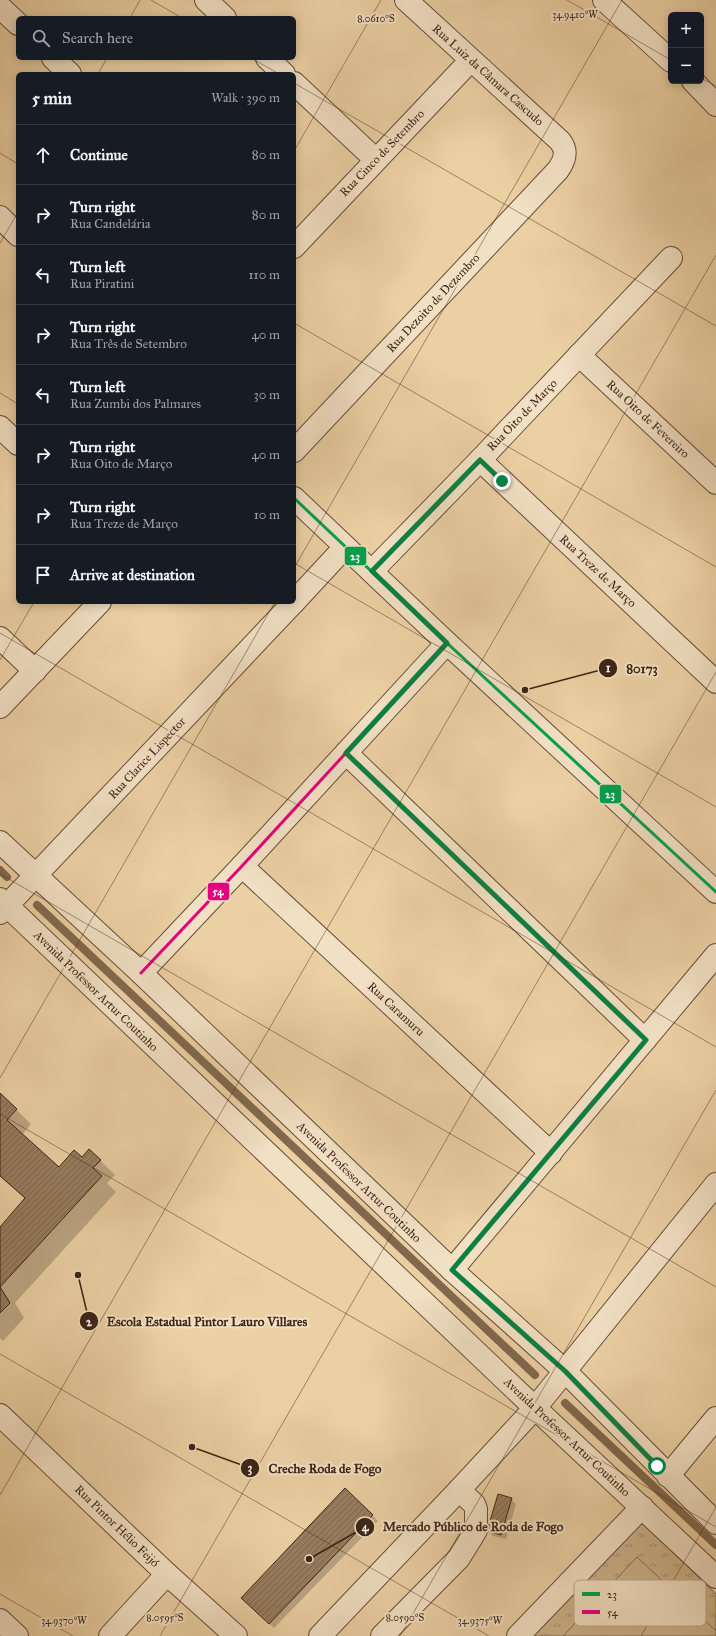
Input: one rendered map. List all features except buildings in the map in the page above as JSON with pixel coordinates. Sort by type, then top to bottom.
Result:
[{"type":"street","points":[[206,0],[223,16]]},
{"type":"street","name":"Rua Luiz da Câmara Cascudo","points":[[406,0],[560,141],[566,152]]},
{"type":"street","points":[[604,0],[668,58]]},
{"type":"street","points":[[0,7],[16,22]]},
{"type":"street","points":[[55,60],[68,72]]},
{"type":"street","points":[[269,60],[282,72]]},
{"type":"street","name":"Rua Cinco de Setembro","points":[[296,245],[471,60]]},
{"type":"street","points":[[696,84],[716,104]]},
{"type":"street","points":[[296,85],[376,160]]},
{"type":"street","name":"Rua Dezoito de Dezembro","points":[[296,449],[558,170],[566,152]]},
{"type":"street","points":[[0,217],[16,233]]},
{"type":"street","name":"Rua Oito de Março","points":[[372,571],[480,460],[671,258]]},
{"type":"street","name":"Rua Oito de Fevereiro","points":[[579,355],[716,483]]},
{"type":"street","points":[[0,427],[16,442]]},
{"type":"street","name":"Rua Treze de Março","points":[[480,460],[716,682]]},
{"type":"street","points":[[296,500],[447,643],[716,892]]},
{"type":"street","name":"Rua Clarice Lispector","points":[[296,600],[345,547]]},
{"type":"street","points":[[0,707],[98,604]]},
{"type":"street","name":"Rua Clarice Lispector","points":[[2,906],[36,876],[292,604]]},
{"type":"street","points":[[0,638],[35,671]]},
{"type":"street","points":[[141,973],[242,866],[447,643]]},
{"type":"street","points":[[346,753],[646,1040]]},
{"type":"street","name":"Avenida Professor Artur Coutinho","points":[[0,842],[141,973],[452,1270],[565,1371],[716,1523]]},
{"type":"street","name":"Rua Caramuru","points":[[242,866],[551,1153]]},
{"type":"street","name":"Avenida Professor Artur Coutinho","points":[[2,906],[716,1577]]},
{"type":"street","points":[[452,1270],[716,955]]},
{"type":"street","points":[[320,1636],[535,1408],[716,1184]]},
{"type":"street","name":"Rua Pintor Hélio Feijó","points":[[0,1415],[167,1574],[236,1636]]},
{"type":"street","points":[[668,1476],[716,1418]]},
{"type":"street","points":[[382,1636],[459,1558],[476,1530],[476,1509],[474,1504],[459,1490]]},
{"type":"street","points":[[518,1636],[642,1507]]},
{"type":"street","points":[[110,1636],[167,1574]]},
{"type":"street","points":[[0,1620],[17,1636]]},
{"type":"green space","points":[[641,1522],[701,1580],[586,1580]]},
{"type":"green space","points":[[637,1557],[662,1580],[615,1580]]},
{"type":"green space","points":[[706,1584],[716,1594],[716,1636],[532,1636],[574,1592],[574,1626],[706,1626]]},
{"type":"green space","points":[[706,1622],[716,1631],[716,1636],[563,1636],[574,1624],[574,1626],[706,1626]]},
{"type":"waterway","points":[[0,870],[7,877]]},
{"type":"waterway","points":[[37,905],[535,1375]]},
{"type":"waterway","points":[[565,1403],[716,1545]]},
{"type":"transit line","name":"23","points":[[296,500],[447,643],[716,892]]},
{"type":"transit line","name":"54","points":[[141,973],[242,866],[447,643]]},
{"type":"place","name":"80173","points":[[525,690]]},
{"type":"place","name":"Escola Estadual Pintor Lauro Villares","points":[[78,1275]]},
{"type":"place","name":"Creche Roda de Fogo","points":[[192,1447]]},
{"type":"place","name":"Mercado Público de Roda de Fogo","points":[[309,1559]]},
{"type":"route","points":[[502,481],[480,460],[372,571],[447,643],[346,753],[646,1040],[452,1270],[565,1371],[657,1466]]}]
